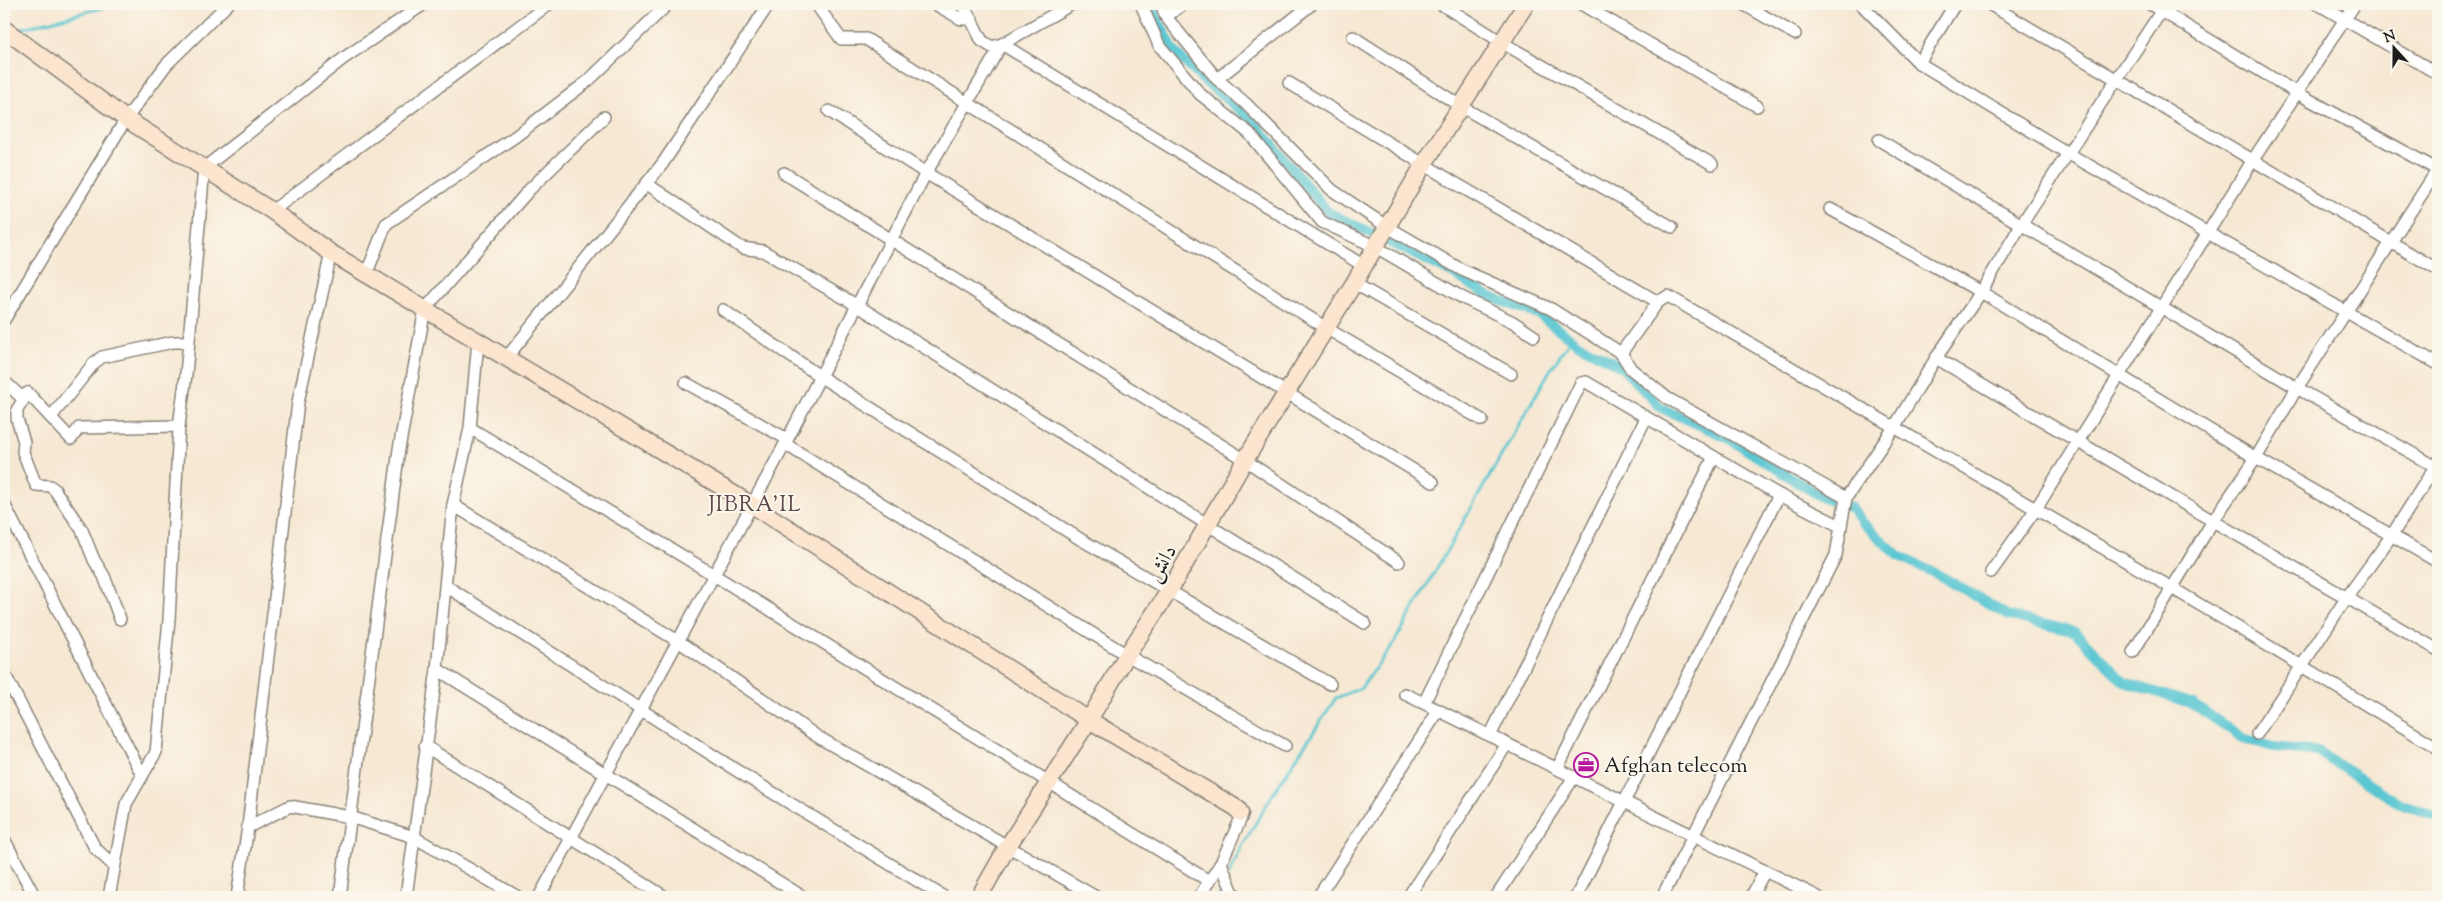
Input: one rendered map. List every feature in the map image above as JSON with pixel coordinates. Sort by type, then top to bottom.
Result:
[{"type":"street","points":[[4,320],[126,118],[166,64],[228,4]]},
{"type":"street","points":[[109,897],[126,804],[156,752],[169,620],[180,426],[204,168],[344,58],[424,4]]},
{"type":"street","points":[[272,211],[549,4]]},
{"type":"street","points":[[366,275],[386,224],[516,136],[588,81],[668,4]]},
{"type":"street","points":[[507,357],[647,184],[769,4]]},
{"type":"street","points":[[816,4],[841,39],[866,39],[1326,328],[1482,420]]},
{"type":"street","points":[[935,4],[961,19],[972,19]]},
{"type":"street","points":[[963,4],[982,41],[992,47],[1002,44],[1072,4]]},
{"type":"street","points":[[1141,4],[1159,45],[1200,94],[1249,133],[1322,222],[1376,247],[1463,298],[1513,322],[1534,336]]},
{"type":"street","points":[[1161,4],[1166,17],[1217,79],[1245,103],[1332,190],[1386,226],[1462,270],[1551,309],[1621,353],[1631,369],[1667,398],[1846,498]]},
{"type":"street","points":[[1166,17],[1183,4]]},
{"type":"street","points":[[1217,79],[1312,4]]},
{"type":"street","points":[[1441,4],[1502,43],[1712,164]]},
{"type":"street","name":"دانش","points":[[979,897],[1047,782],[1089,720],[1126,654],[1169,591],[1245,460],[1376,247],[1386,226],[1526,4]]},
{"type":"street","points":[[1581,4],[1757,106]]},
{"type":"street","points":[[1743,4],[1795,34]]},
{"type":"street","points":[[1861,4],[1919,63],[2069,154],[2348,311],[2438,364]]},
{"type":"street","points":[[1919,63],[1955,4]]},
{"type":"street","points":[[1989,4],[2116,77],[2438,270]]},
{"type":"street","points":[[2133,652],[2213,521],[2256,458],[2390,241],[2438,170],[2297,93],[2163,7],[2150,4]]},
{"type":"street","points":[[2318,4],[2438,74]]},
{"type":"street","points":[[1991,572],[2036,509],[2160,307],[2355,4]]},
{"type":"street","points":[[1662,897],[1836,555],[1846,498],[1895,426],[1936,358],[1981,292],[2021,225],[2163,7]]},
{"type":"street","points":[[4,29],[126,118],[272,211],[331,253],[507,357],[752,506],[1089,720],[1238,809],[1241,818],[1221,863],[1199,897]]},
{"type":"street","points":[[1354,37],[1462,107],[1672,227]]},
{"type":"street","points":[[539,897],[752,506],[926,173],[1002,44]]},
{"type":"street","points":[[1002,44],[1364,266]]},
{"type":"street","points":[[1289,83],[1658,302]]},
{"type":"street","points":[[829,111],[926,173],[1433,482]]},
{"type":"street","points":[[340,897],[399,449],[425,309],[530,189],[604,117]]},
{"type":"street","points":[[1879,140],[2298,388],[2437,466],[2392,535],[2347,596],[2257,734]]},
{"type":"street","points":[[784,173],[1245,460],[1399,562]]},
{"type":"street","points":[[647,184],[742,248],[762,251],[858,306],[1366,623]]},
{"type":"street","points":[[1830,209],[1981,292],[2256,458],[2438,562]]},
{"type":"street","points":[[237,897],[248,827],[298,402],[331,253]]},
{"type":"street","points":[[1354,283],[1511,374]]},
{"type":"street","points":[[1621,353],[1658,302],[1668,296],[2172,588],[2438,748]]},
{"type":"street","points":[[723,310],[821,376],[1080,539],[1330,684]]},
{"type":"street","points":[[406,897],[425,746],[437,670],[452,505],[470,428],[478,341]]},
{"type":"street","points":[[51,417],[94,363],[102,357],[173,342],[188,342]]},
{"type":"street","points":[[1936,358],[2213,521],[2347,596],[2438,650]]},
{"type":"street","points":[[4,381],[20,397],[28,393]]},
{"type":"street","points":[[1424,703],[1578,385],[1586,382],[1779,495],[1840,526]]},
{"type":"street","points":[[686,384],[786,441],[1126,654],[1285,746]]},
{"type":"street","points":[[28,393],[71,439],[79,428],[180,426]]},
{"type":"street","points":[[28,393],[17,410],[17,419],[24,442],[23,452],[26,462],[36,485],[50,486],[54,489],[82,530],[94,560],[104,576],[120,619]]},
{"type":"street","points":[[1490,736],[1646,418]]},
{"type":"street","points":[[470,428],[714,575],[1209,881]]},
{"type":"street","points":[[1557,769],[1714,457]]},
{"type":"street","points":[[1576,897],[1779,495]]},
{"type":"street","points":[[4,504],[142,774]]},
{"type":"street","points":[[452,505],[678,641],[818,737],[1096,897]]},
{"type":"street","points":[[446,586],[944,897]]},
{"type":"street","points":[[437,670],[803,897]]},
{"type":"street","points":[[4,673],[95,848],[114,866]]},
{"type":"street","points":[[1405,694],[1818,897]]},
{"type":"street","points":[[1318,897],[1439,710]]},
{"type":"street","points":[[1408,897],[1507,744]]},
{"type":"street","points":[[425,746],[665,897]]},
{"type":"street","points":[[1496,897],[1574,777]]},
{"type":"street","points":[[248,827],[290,806],[350,817],[414,837],[518,897]]},
{"type":"street","points":[[4,839],[35,897]]},
{"type":"street","points":[[1221,863],[1235,896]]},
{"type":"street","points":[[1751,897],[1765,871]]},
{"type":"waterway","points":[[16,30],[117,4]]},
{"type":"waterway","points":[[1150,4],[1174,51],[1204,81],[1254,122],[1328,212],[1450,272],[1490,297],[1538,314],[1578,344],[1620,366],[1661,408],[1726,437],[1823,498],[1852,508],[1862,522],[1899,556],[1943,577],[2007,615],[2075,632],[2124,682],[2193,704],[2243,738],[2273,747],[2318,752],[2402,805],[2438,816]]},
{"type":"waterway","points":[[1229,874],[1241,848],[1274,792],[1336,698],[1361,688],[1394,643],[1549,372],[1571,339]]},
{"type":"waterway","points":[[1219,897],[1225,882]]},
{"type":"place","name":"Afghan telecom","points":[[1586,765]]},
{"type":"district","name":"JIBRA'IL","points":[[755,503]]}]
